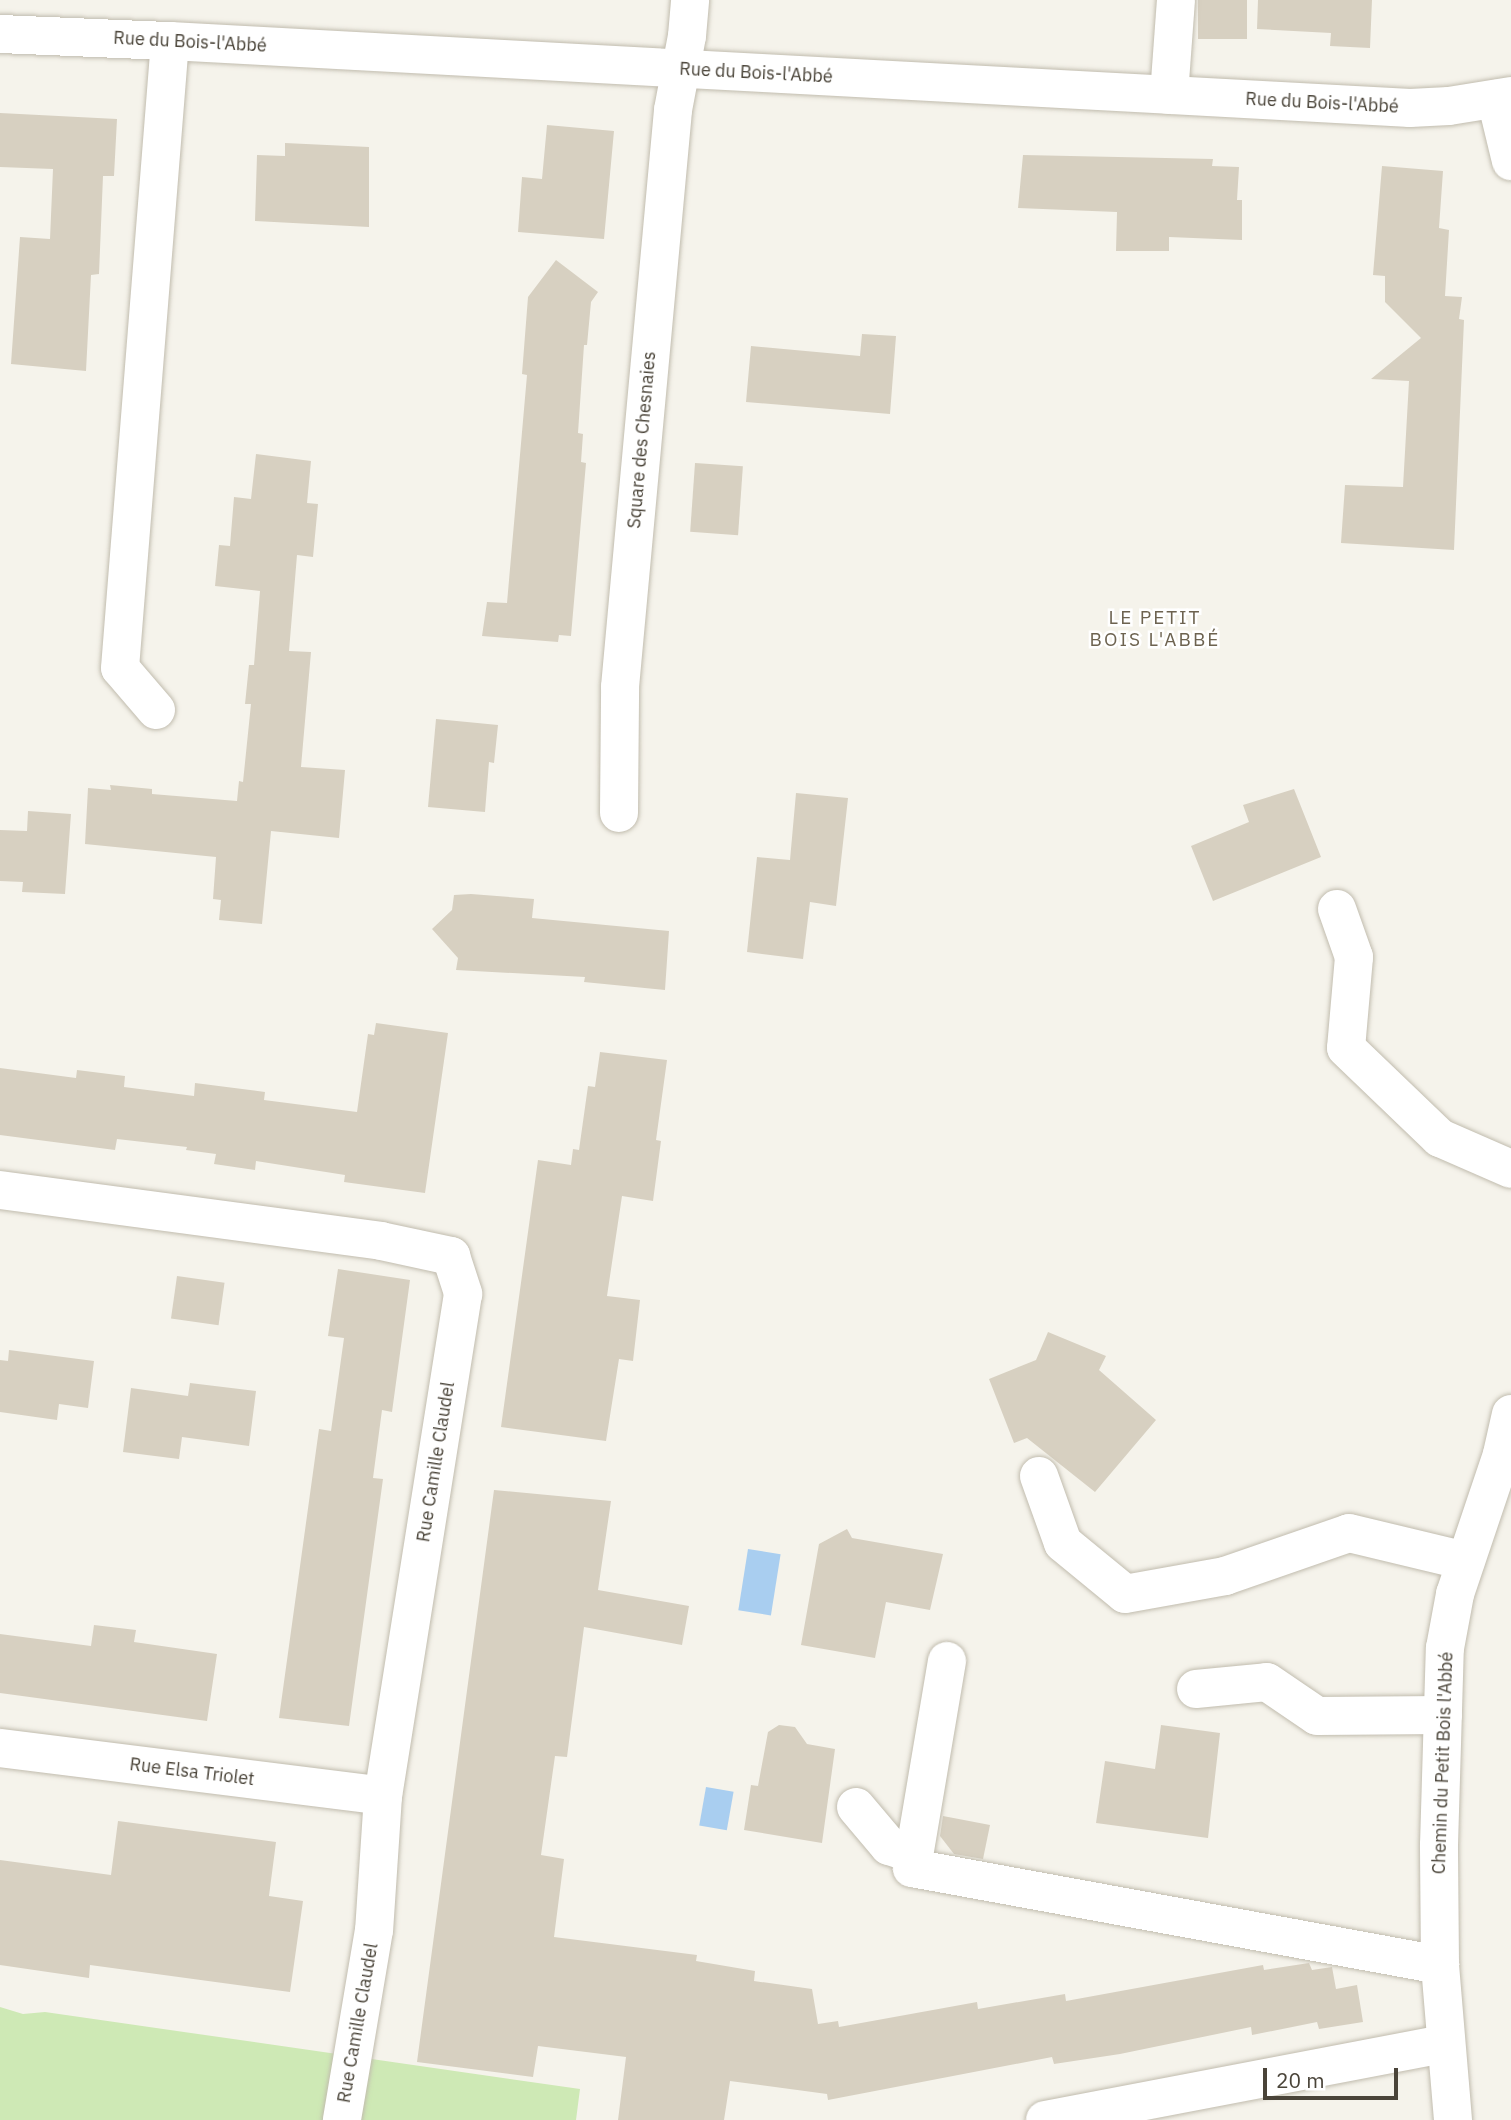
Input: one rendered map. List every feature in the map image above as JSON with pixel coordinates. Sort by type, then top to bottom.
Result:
[{"type":"street","name":"Square des Chesnaies","points":[[619,813],[620,687],[679,68],[687,36],[690,0]]},
{"type":"street","points":[[1169,95],[1176,0]]},
{"type":"street","name":"Rue du Bois-l'Abbé","points":[[0,34],[1410,108],[1504,97]]},
{"type":"street","points":[[156,709],[120,668],[170,41]]},
{"type":"street","points":[[1504,97],[1511,161]]},
{"type":"street","points":[[1337,909],[1354,957],[1346,1048],[1440,1138],[1511,1169]]},
{"type":"street","name":"Rue Camille Claudel","points":[[0,1190],[381,1241],[451,1256],[463,1294],[383,1796],[374,1930],[342,2120]]},
{"type":"street","name":"Chemin du Petit Bois l'Abbé","points":[[1452,2120],[1440,1965],[1445,1648],[1455,1594],[1506,1455],[1511,1414]]},
{"type":"street","points":[[1039,1476],[1063,1543],[1125,1594],[1226,1576],[1349,1533],[1466,1561]]},
{"type":"street","points":[[947,1661],[912,1868],[1440,1965]]},
{"type":"street","points":[[1196,1689],[1267,1682],[1317,1716],[1443,1715]]},
{"type":"street","name":"Rue Elsa Triolet","points":[[0,1748],[383,1796]]},
{"type":"street","points":[[856,1807],[888,1846],[914,1854]]},
{"type":"street","points":[[1045,2120],[1445,2044]]},
{"type":"green space","points":[[0,2007],[23,2014],[45,2012],[580,2089],[576,2120],[0,2120]]},
{"type":"water","points":[[748,1549],[781,1554],[771,1615],[738,1610]]},
{"type":"water","points":[[706,1787],[734,1792],[727,1830],[699,1825]]},
{"type":"building","points":[[1198,0],[1247,0],[1247,39],[1198,39]]},
{"type":"building","points":[[1258,0],[1372,0],[1370,48],[1330,46],[1331,33],[1257,29]]},
{"type":"building","points":[[0,113],[117,119],[114,176],[103,176],[99,274],[91,275],[86,371],[11,364],[20,237],[50,239],[53,169],[0,167]]},
{"type":"building","points":[[547,125],[614,131],[604,239],[518,232],[522,177],[542,179]]},
{"type":"building","points":[[285,143],[369,147],[369,227],[255,221],[257,155],[285,156]]},
{"type":"building","points":[[1023,155],[1213,159],[1212,166],[1239,167],[1237,200],[1242,200],[1242,240],[1169,237],[1169,251],[1116,251],[1117,212],[1018,208]]},
{"type":"building","points":[[1382,166],[1443,171],[1439,228],[1449,230],[1445,296],[1462,297],[1459,319],[1464,320],[1454,550],[1341,543],[1345,485],[1403,487],[1409,381],[1371,379],[1421,338],[1385,302],[1385,276],[1373,275]]},
{"type":"building","points":[[556,260],[598,292],[591,302],[587,345],[584,345],[578,433],[583,434],[581,462],[586,463],[571,636],[559,635],[558,642],[482,636],[487,602],[507,603],[527,375],[522,374],[528,297]]},
{"type":"building","points":[[862,334],[896,336],[890,414],[746,402],[751,346],[860,356]]},
{"type":"building","points":[[256,454],[311,461],[307,503],[318,504],[313,557],[297,555],[289,651],[311,652],[301,767],[345,770],[339,838],[271,831],[262,924],[219,920],[221,900],[213,899],[216,857],[85,844],[88,788],[111,790],[110,785],[152,789],[152,794],[237,801],[239,781],[243,782],[251,704],[245,704],[249,665],[254,665],[260,591],[215,586],[219,545],[230,546],[234,497],[251,499]]},
{"type":"building","points":[[695,463],[743,466],[738,535],[690,532]]},
{"type":"building","points":[[436,719],[498,725],[494,763],[489,762],[485,812],[428,807]]},
{"type":"building","points":[[1294,789],[1321,857],[1213,901],[1191,846],[1249,822],[1243,805]]},
{"type":"building","points":[[796,793],[848,798],[836,906],[810,902],[803,959],[747,952],[757,857],[790,860]]},
{"type":"building","points":[[28,811],[71,814],[65,894],[22,892],[23,882],[0,881],[0,830],[27,831]]},
{"type":"building","points":[[454,895],[534,899],[532,918],[669,931],[665,990],[584,982],[585,977],[456,970],[458,958],[432,929],[452,910]]},
{"type":"building","points":[[376,1023],[448,1033],[425,1193],[344,1182],[345,1175],[256,1161],[255,1170],[214,1164],[216,1154],[186,1150],[187,1147],[117,1139],[115,1150],[0,1135],[0,1068],[76,1078],[77,1070],[125,1076],[124,1087],[194,1096],[195,1083],[265,1092],[264,1100],[357,1112],[368,1034],[374,1035]]},
{"type":"building","points":[[600,1052],[667,1060],[656,1140],[661,1141],[653,1201],[622,1196],[607,1296],[640,1300],[633,1361],[619,1359],[606,1441],[501,1427],[538,1160],[571,1165],[573,1149],[579,1150],[588,1086],[595,1087]]},
{"type":"building","points":[[338,1269],[410,1280],[392,1412],[382,1410],[373,1478],[383,1479],[349,1726],[279,1718],[319,1429],[331,1431],[344,1338],[328,1336]]},
{"type":"building","points":[[177,1276],[225,1283],[219,1325],[171,1319]]},
{"type":"building","points":[[1048,1332],[1106,1356],[1099,1370],[1156,1420],[1095,1492],[1027,1438],[1014,1443],[989,1379],[1036,1360]]},
{"type":"building","points":[[9,1350],[94,1361],[88,1408],[59,1404],[57,1420],[0,1412],[0,1360],[8,1361]]},
{"type":"building","points":[[190,1383],[256,1391],[249,1446],[182,1437],[179,1459],[123,1452],[131,1388],[188,1396]]},
{"type":"building","points":[[494,1490],[611,1501],[598,1590],[689,1606],[682,1645],[584,1627],[567,1757],[555,1756],[541,1855],[564,1859],[554,1937],[697,1955],[696,1961],[755,1971],[754,1981],[812,1989],[818,2024],[838,2021],[839,2027],[977,2002],[978,2009],[1065,1994],[1066,2001],[1263,1965],[1264,1970],[1309,1963],[1312,1970],[1332,1967],[1336,1989],[1357,1985],[1363,2022],[1319,2029],[1317,2022],[1252,2035],[1251,2027],[1120,2054],[1054,2064],[1052,2057],[828,2100],[827,2094],[730,2081],[724,2120],[618,2120],[626,2057],[538,2046],[533,2077],[417,2062]]},
{"type":"building","points":[[847,1529],[852,1538],[943,1554],[930,1610],[886,1602],[875,1658],[801,1645],[819,1544]]},
{"type":"building","points":[[94,1625],[136,1630],[134,1642],[217,1654],[207,1721],[0,1693],[0,1634],[91,1646]]},
{"type":"building","points":[[779,1725],[795,1727],[807,1744],[835,1749],[822,1843],[744,1830],[751,1785],[758,1786],[768,1732]]},
{"type":"building","points":[[1161,1725],[1220,1733],[1208,1838],[1096,1823],[1105,1761],[1155,1769]]},
{"type":"building","points":[[943,1816],[990,1825],[983,1859],[954,1854],[940,1836]]},
{"type":"building","points":[[118,1821],[276,1842],[269,1896],[303,1901],[290,1992],[90,1965],[89,1978],[0,1965],[0,1860],[111,1875]]},
{"type":"district","name":"LE PETIT BOIS L'ABBÉ","points":[[1155,629]]}]
